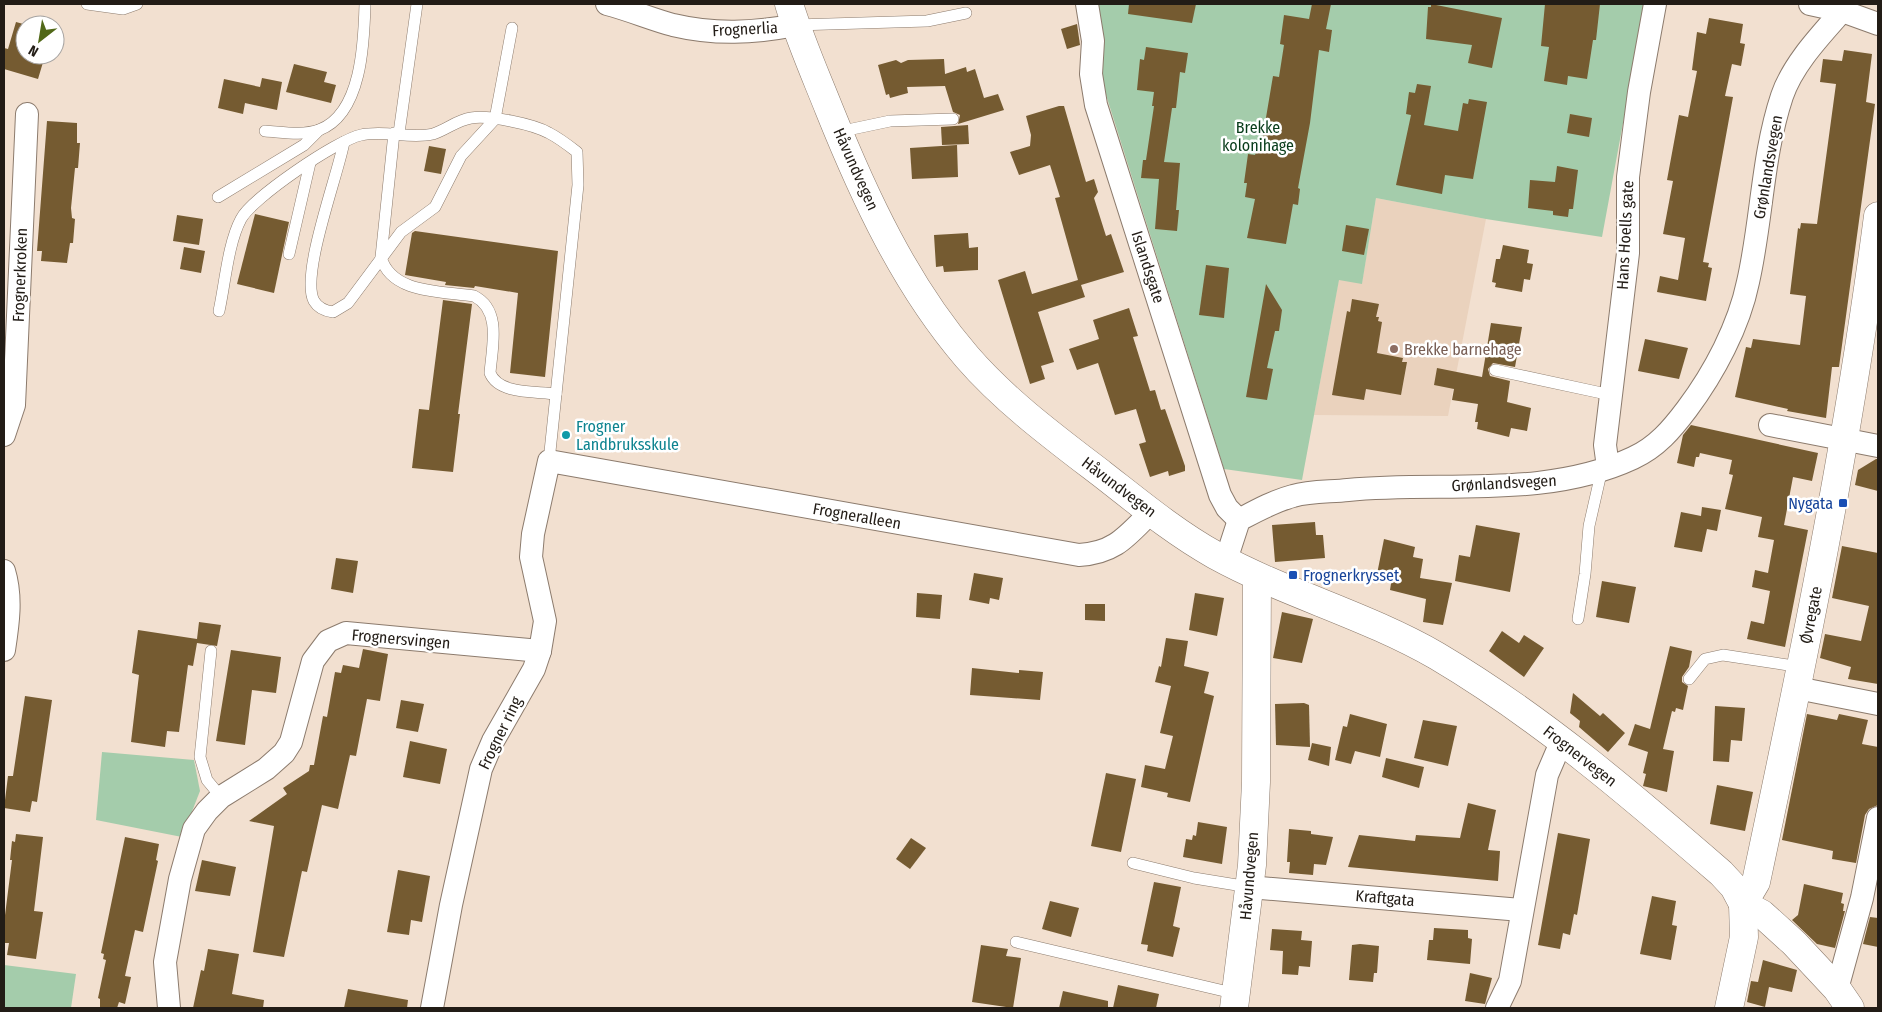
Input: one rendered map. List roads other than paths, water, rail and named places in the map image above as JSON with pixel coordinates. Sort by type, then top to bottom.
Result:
[{"type":"main road","name":"Håvundvegen","points":[[792,14],[838,132],[912,282],[939,323],[970,360],[1054,437],[1151,512],[1226,560],[1257,577],[1255,661],[1257,735],[1249,886],[1236,1001]]},
{"type":"main road","name":"Øvregate","points":[[1743,904],[1756,882],[1846,440],[1878,220]]},
{"type":"main road","name":"Frognervegen","points":[[1257,577],[1347,612],[1434,654],[1495,691],[1562,740],[1721,873],[1734,887],[1743,904],[1769,920],[1794,943],[1844,998]]},
{"type":"main road","points":[[1729,1008],[1744,937],[1743,904]]},
{"type":"street","name":"Frognerlia","points":[[607,4],[672,24],[726,33],[764,31],[792,14]]},
{"type":"street","name":"Islandsgate","points":[[1087,4],[1093,41],[1091,74],[1096,105],[1220,495],[1227,508],[1239,520]]},
{"type":"street","name":"Hans Hoells gate","points":[[1605,468],[1605,445],[1610,395],[1628,254],[1628,177],[1655,4]]},
{"type":"street","points":[[1810,4],[1842,11],[1878,24]]},
{"type":"street","name":"Grønlandsvegen","points":[[1239,520],[1294,495],[1386,487],[1542,483],[1576,478],[1633,458],[1652,448],[1672,428],[1696,398],[1719,357],[1735,322],[1748,283],[1774,123],[1782,94],[1813,44],[1842,11]]},
{"type":"street","name":"Frognerkroken","points":[[4,435],[14,405],[16,383],[27,114]]},
{"type":"street","points":[[1770,425],[1878,446]]},
{"type":"street","name":"Frogneralleen","points":[[549,461],[1079,555],[1095,554],[1121,543],[1151,512]]},
{"type":"street","name":"Frogner ring","points":[[432,1008],[451,905],[481,769],[493,741],[534,669],[540,651],[545,621],[531,557],[533,534],[549,461]]},
{"type":"street","points":[[1226,560],[1239,520]]},
{"type":"street","points":[[4,571],[7,581],[9,611],[4,650]]},
{"type":"street","name":"Frognersvingen","points":[[169,1008],[165,962],[189,842],[207,811],[222,797],[266,769],[284,753],[291,742],[313,661],[328,642],[346,633],[540,651]]},
{"type":"street","points":[[1799,678],[1878,704]]},
{"type":"street","points":[[1497,1008],[1510,981],[1521,910],[1547,775],[1562,740]]},
{"type":"street","points":[[1844,998],[1878,818]]},
{"type":"street","name":"Kraftgata","points":[[1249,886],[1521,910]]},
{"type":"lane","points":[[87,4],[123,9],[136,4]]},
{"type":"lane","points":[[218,197],[304,145],[319,130],[337,118],[356,86],[364,32],[365,4]]},
{"type":"lane","points":[[417,4],[396,133],[380,258],[384,269],[390,277],[402,284],[474,296],[483,300],[490,310],[493,323],[490,373],[493,380],[508,388],[556,394]]},
{"type":"lane","points":[[792,14],[927,21],[966,13]]},
{"type":"lane","points":[[344,142],[310,268],[311,290],[314,300],[326,311],[333,312],[348,303],[401,232],[435,207],[461,156],[495,119],[512,28]]},
{"type":"lane","points":[[219,311],[235,235],[241,219],[250,206],[268,191],[344,142],[359,135],[396,133],[419,136],[434,133],[458,121],[473,118],[495,119],[547,132],[577,152],[578,185],[549,461]]},
{"type":"lane","points":[[838,132],[890,121],[953,118]]},
{"type":"lane","points":[[265,130],[297,134],[319,130]]},
{"type":"lane","points":[[288,254],[310,163]]},
{"type":"lane","points":[[1495,370],[1610,395]]},
{"type":"lane","points":[[1578,619],[1586,574],[1589,526],[1605,468]]},
{"type":"lane","points":[[211,651],[200,757],[207,780],[222,797]]},
{"type":"lane","points":[[1689,679],[1705,659],[1723,655],[1799,678]]},
{"type":"lane","points":[[1132,863],[1194,878],[1249,886]]},
{"type":"lane","points":[[1016,942],[1236,1001]]},
{"type":"place","name":"Brekke barnehage","points":[[1394,349]]},
{"type":"place","name":"Frogner Landbruksskule","points":[[566,435]]},
{"type":"place","name":"Nygata","points":[[1843,503]]},
{"type":"place","name":"Frognerkrysset","points":[[1293,575]]},
{"type":"park label","name":"Brekke kolonihage","points":[[1258,136]]}]
